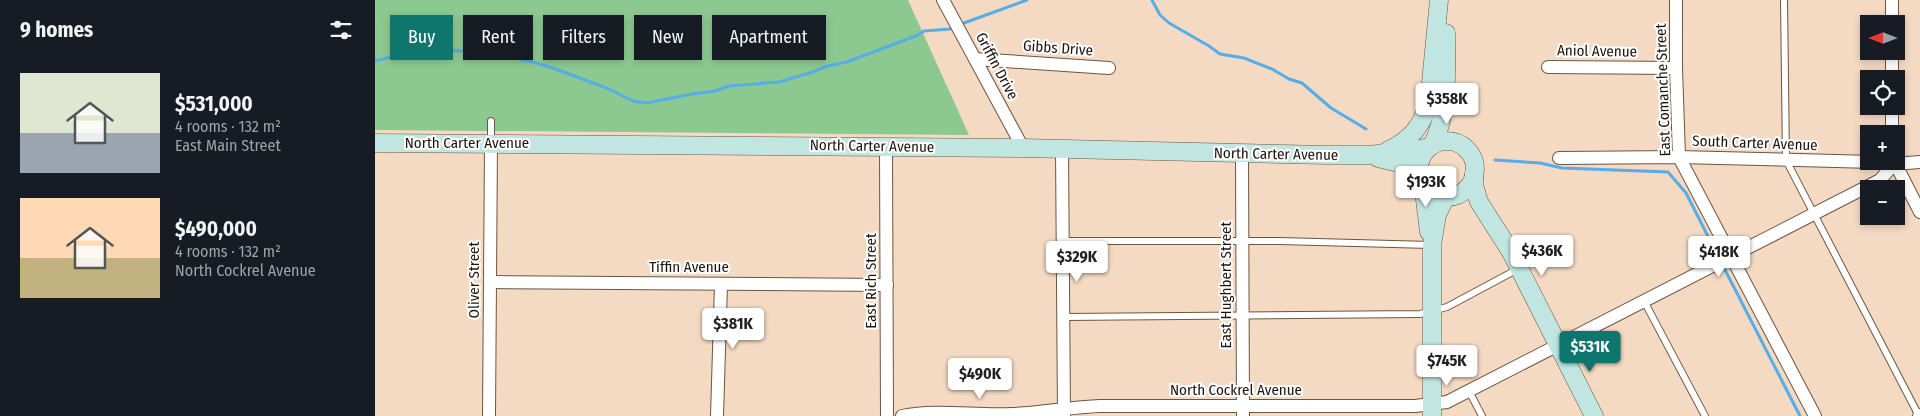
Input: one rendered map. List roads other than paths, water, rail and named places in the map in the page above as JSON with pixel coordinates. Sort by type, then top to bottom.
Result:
[{"type":"street","name":"Griffin Drive","points":[[943,0],[1023,148]]},
{"type":"street","points":[[1376,154],[1404,142],[1425,115],[1431,95],[1439,0]]},
{"type":"street","points":[[1432,245],[1427,227],[1419,165],[1422,155],[1431,146],[1442,120],[1446,84],[1446,0]]},
{"type":"street","name":"East Comanche Street","points":[[1676,0],[1679,157],[1728,257],[1815,416]]},
{"type":"street","points":[[1892,0],[1892,15]]},
{"type":"street","name":"Gibbs Drive","points":[[975,59],[1109,68]]},
{"type":"street","name":"Aniol Avenue","points":[[1548,67],[1676,68]]},
{"type":"street","points":[[1446,84],[1452,120],[1461,144],[1472,156],[1475,173],[1474,185],[1479,202],[1519,268],[1594,416]]},
{"type":"street","points":[[1431,146],[1443,141],[1453,141],[1461,144]]},
{"type":"street","name":"North Carter Avenue","points":[[375,143],[886,146],[1376,154],[1417,150],[1431,146]]},
{"type":"street","name":"Oliver Street","points":[[489,416],[491,143]]},
{"type":"street","name":"East Rich Street","points":[[886,146],[887,416]]},
{"type":"street","points":[[1062,149],[1064,413]]},
{"type":"street","name":"East Hughbert Street","points":[[1242,153],[1243,411]]},
{"type":"street","name":"North Carter Avenue","points":[[1376,154],[1407,165],[1421,179]]},
{"type":"street","name":"South Carter Avenue","points":[[1559,158],[1679,157],[1860,162]]},
{"type":"street","name":"South Carter Avenue","points":[[1905,163],[1920,162]]},
{"type":"street","name":"North Cockrel Avenue","points":[[902,416],[923,413],[1064,413],[1100,406],[1243,411],[1432,410],[1813,212],[1880,180],[1888,170]]},
{"type":"street","points":[[1898,170],[1920,212]]},
{"type":"street","points":[[1432,410],[1432,245],[1437,215],[1449,196],[1463,191],[1471,184],[1475,173]]},
{"type":"street","points":[[1421,179],[1430,191],[1462,201],[1495,228]]},
{"type":"street","name":"Tiffin Avenue","points":[[491,282],[887,284]]},
{"type":"street","points":[[717,416],[721,284]]},
{"type":"lane","points":[[1784,0],[1786,160],[1919,416]]},
{"type":"lane","points":[[491,121],[491,143]]},
{"type":"lane","points":[[1063,241],[1242,241],[1432,245]]},
{"type":"lane","points":[[1063,317],[1420,314],[1447,307],[1519,268]]},
{"type":"lane","points":[[1644,301],[1702,415]]},
{"type":"lane","points":[[1469,390],[1482,416]]},
{"type":"waterway","points":[[964,23],[1027,0]]},
{"type":"waterway","points":[[1152,0],[1160,15],[1169,23],[1220,54],[1244,58],[1302,83],[1331,108],[1366,129]]},
{"type":"waterway","points":[[375,61],[414,51],[433,49],[489,53],[553,68],[609,89],[633,101],[647,103],[715,91],[729,86],[779,82],[827,66],[847,62],[924,31],[950,29]]},
{"type":"waterway","points":[[1495,160],[1540,163],[1562,168],[1668,172],[1686,193],[1719,258]]},
{"type":"waterway","points":[[1722,264],[1800,416]]}]
